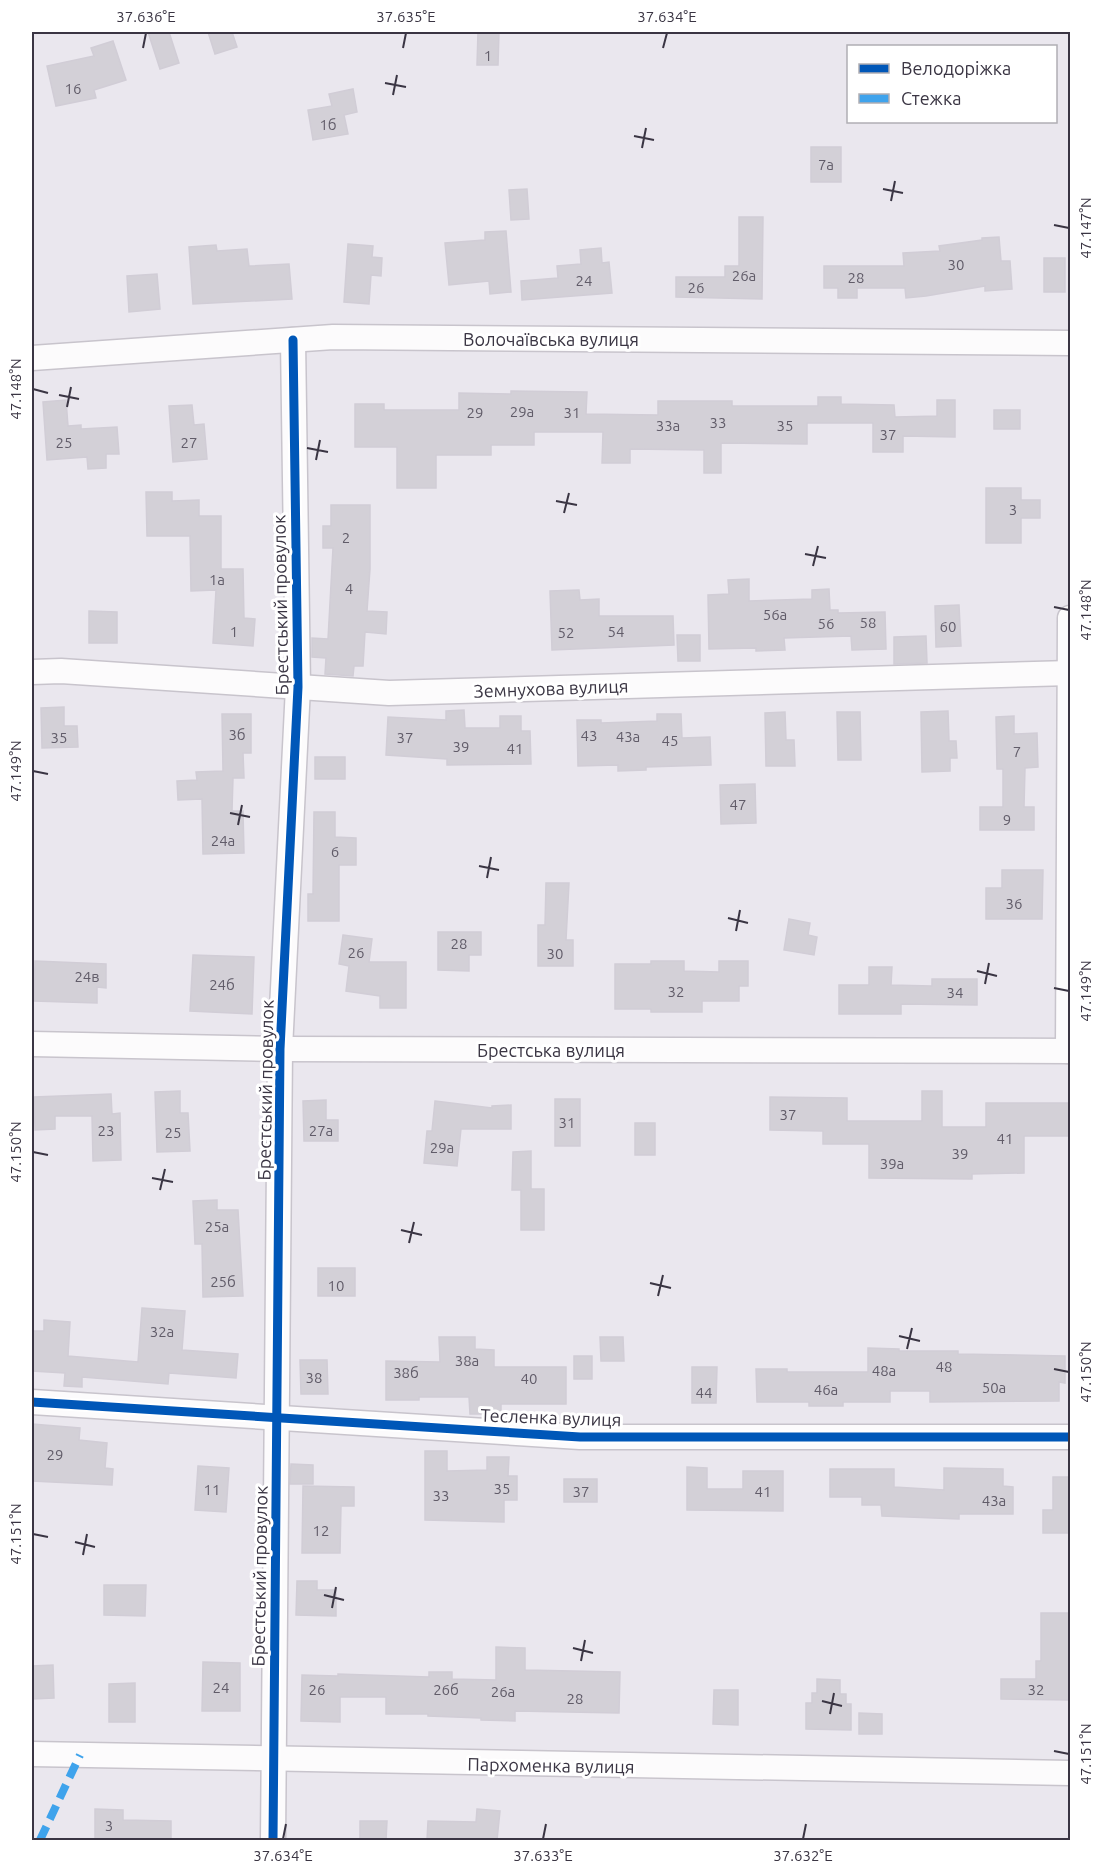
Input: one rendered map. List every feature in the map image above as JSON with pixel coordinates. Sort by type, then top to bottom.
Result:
[{"type":"street","name":"Волочаївська вулиця","points":[[32,358],[333,337],[1071,343]]},
{"type":"street","name":"Брестський провулок","points":[[273,1840],[280,1049],[298,687],[293,340]]},
{"type":"street","points":[[1069,1051],[1071,618]]},
{"type":"street","name":"Земнухова вулиця","points":[[32,672],[61,671],[389,693],[1070,673]]},
{"type":"street","name":"Брестська вулиця","points":[[32,1044],[280,1049],[1069,1051]]},
{"type":"street","name":"Тесленка вулиця","points":[[32,1402],[580,1437],[1071,1437]]},
{"type":"street","name":"Пархоменка вулиця","points":[[32,1754],[1071,1773]]},
{"type":"building","points":[[148,32],[169,32],[179,63],[160,69]]},
{"type":"building","points":[[208,32],[232,32],[237,47],[215,54]]},
{"type":"building","points":[[478,32],[499,32],[498,65],[477,65]]},
{"type":"building","points":[[113,41],[126,80],[94,90],[96,98],[56,106],[47,66],[94,56],[91,48]]},
{"type":"building","points":[[353,89],[357,112],[344,115],[348,134],[313,140],[308,110],[332,106],[329,94]]},
{"type":"building","points":[[811,147],[841,147],[841,182],[811,182]]},
{"type":"building","points":[[527,189],[529,219],[511,220],[509,190]]},
{"type":"building","points":[[739,217],[763,217],[762,299],[676,297],[676,277],[725,277],[725,266],[739,266]]},
{"type":"building","points":[[506,231],[511,292],[490,294],[489,281],[449,285],[445,243],[485,240],[485,232]]},
{"type":"building","points":[[999,237],[1001,261],[1010,261],[1012,289],[985,291],[985,286],[906,298],[905,288],[857,288],[857,298],[838,298],[838,288],[824,288],[824,266],[904,266],[903,253],[940,251],[939,246]]},
{"type":"building","points":[[348,244],[373,246],[372,257],[382,258],[381,276],[371,275],[369,304],[344,302]]},
{"type":"building","points":[[216,245],[217,251],[247,249],[249,266],[289,264],[292,299],[193,304],[189,247]]},
{"type":"building","points":[[601,248],[602,263],[609,262],[612,293],[522,300],[521,281],[558,278],[557,266],[581,264],[580,250]]},
{"type":"building","points":[[1044,258],[1065,258],[1065,292],[1044,292]]},
{"type":"building","points":[[157,274],[160,309],[129,312],[127,276]]},
{"type":"building","points":[[511,391],[587,392],[586,414],[658,415],[658,401],[732,401],[732,406],[818,406],[818,397],[841,397],[841,404],[894,405],[895,417],[937,416],[937,400],[955,400],[955,437],[903,436],[903,452],[873,452],[873,423],[807,423],[807,444],[721,443],[721,473],[704,473],[704,450],[630,449],[630,463],[602,463],[603,432],[534,432],[534,445],[491,445],[491,455],[436,455],[436,488],[397,488],[397,447],[355,447],[355,404],[384,404],[384,410],[459,410],[459,393],[511,394]]},
{"type":"building","points":[[66,400],[68,426],[81,425],[81,429],[117,427],[119,454],[106,454],[106,468],[88,469],[87,457],[47,460],[43,402]]},
{"type":"building","points":[[192,405],[194,425],[204,424],[207,459],[173,462],[169,406]]},
{"type":"building","points":[[994,410],[1020,410],[1020,429],[994,429]]},
{"type":"building","points":[[986,488],[1021,488],[1021,500],[1040,500],[1040,518],[1021,518],[1021,543],[986,543]]},
{"type":"building","points":[[146,492],[172,492],[172,501],[199,500],[199,516],[221,516],[221,569],[243,569],[244,618],[255,619],[253,646],[213,643],[216,590],[191,591],[190,536],[147,536]]},
{"type":"building","points":[[331,505],[370,505],[370,569],[367,611],[387,612],[386,634],[365,632],[363,666],[354,666],[353,676],[325,674],[326,658],[312,657],[312,638],[328,639],[333,548],[323,548],[323,526],[331,526]]},
{"type":"building","points":[[749,579],[749,601],[812,599],[812,590],[829,589],[830,610],[838,610],[838,613],[885,612],[886,649],[852,650],[851,636],[784,638],[785,650],[709,649],[708,595],[729,594],[728,580]]},
{"type":"building","points":[[579,590],[580,600],[599,599],[599,616],[673,616],[674,645],[552,650],[550,591]]},
{"type":"building","points":[[959,605],[961,646],[936,647],[935,606]]},
{"type":"building","points":[[89,611],[117,612],[117,643],[89,643]]},
{"type":"building","points":[[677,635],[700,635],[700,661],[678,661]]},
{"type":"building","points":[[926,636],[927,663],[894,664],[894,637]]},
{"type":"building","points":[[64,707],[64,726],[77,726],[78,747],[42,748],[41,708]]},
{"type":"building","points":[[464,710],[465,728],[500,728],[500,716],[521,716],[521,731],[530,731],[531,764],[447,765],[447,759],[386,755],[388,717],[446,720],[446,711]]},
{"type":"building","points":[[948,711],[949,741],[956,741],[957,758],[950,758],[950,771],[922,772],[921,712]]},
{"type":"building","points":[[785,712],[786,740],[794,740],[795,766],[766,766],[765,713]]},
{"type":"building","points":[[837,712],[860,712],[861,760],[838,760]]},
{"type":"building","points":[[222,714],[251,714],[251,753],[243,753],[244,778],[233,778],[232,811],[243,811],[244,853],[203,854],[202,799],[178,800],[177,781],[197,780],[196,772],[223,771]]},
{"type":"building","points":[[657,714],[681,714],[682,738],[710,737],[711,765],[646,767],[646,770],[618,771],[618,765],[578,766],[577,720],[601,720],[601,723],[657,721]]},
{"type":"building","points":[[1014,716],[1014,734],[1037,733],[1038,767],[1025,768],[1024,807],[1034,807],[1034,830],[980,830],[980,807],[1003,807],[1003,769],[997,769],[996,717]]},
{"type":"building","points":[[315,757],[345,757],[345,779],[315,779]]},
{"type":"building","points":[[755,784],[756,823],[721,824],[720,785]]},
{"type":"building","points":[[314,812],[335,812],[335,837],[356,838],[356,865],[339,865],[339,921],[308,921],[308,894],[313,894]]},
{"type":"building","points":[[1002,870],[1043,870],[1042,919],[986,919],[986,888],[1002,888]]},
{"type":"building","points":[[546,883],[569,883],[566,940],[573,940],[573,966],[538,966],[538,925],[545,925]]},
{"type":"building","points":[[789,919],[810,923],[808,935],[817,937],[814,955],[784,950]]},
{"type":"building","points":[[438,932],[481,932],[481,955],[469,955],[469,971],[438,970]]},
{"type":"building","points":[[343,935],[372,939],[369,962],[406,962],[406,1008],[380,1008],[380,996],[346,991],[349,966],[339,964]]},
{"type":"building","points":[[193,955],[254,957],[252,1014],[190,1011]]},
{"type":"building","points":[[35,961],[106,964],[106,988],[97,987],[97,1003],[34,1001]]},
{"type":"building","points":[[651,961],[684,961],[684,971],[719,972],[719,961],[748,961],[748,986],[739,986],[739,1001],[702,1001],[702,1012],[615,1009],[615,964],[651,964]]},
{"type":"building","points":[[869,967],[892,967],[891,985],[932,986],[932,979],[977,979],[977,1005],[901,1004],[901,1014],[839,1014],[839,985],[869,985]]},
{"type":"building","points":[[180,1091],[180,1113],[188,1113],[190,1151],[157,1152],[155,1092]]},
{"type":"building","points":[[922,1091],[942,1091],[942,1127],[986,1127],[986,1103],[1071,1103],[1071,1136],[1024,1136],[1024,1173],[972,1174],[972,1179],[869,1178],[869,1144],[823,1144],[823,1131],[770,1130],[770,1097],[847,1098],[847,1121],[922,1121]]},
{"type":"building","points":[[111,1094],[112,1114],[120,1113],[121,1160],[93,1161],[92,1116],[55,1116],[55,1129],[35,1130],[34,1097]]},
{"type":"building","points":[[555,1099],[580,1099],[580,1146],[555,1146]]},
{"type":"building","points":[[326,1100],[326,1120],[338,1120],[338,1141],[304,1141],[303,1101]]},
{"type":"building","points":[[435,1101],[492,1108],[492,1106],[511,1105],[511,1129],[461,1129],[457,1166],[424,1163],[427,1131],[432,1131]]},
{"type":"building","points":[[635,1123],[655,1123],[655,1155],[635,1155]]},
{"type":"building","points":[[531,1151],[531,1189],[544,1189],[544,1230],[521,1230],[521,1190],[512,1190],[513,1152]]},
{"type":"building","points":[[217,1200],[217,1210],[238,1210],[243,1296],[203,1297],[202,1244],[195,1244],[193,1201]]},
{"type":"building","points":[[318,1268],[355,1268],[355,1296],[318,1296]]},
{"type":"building","points":[[142,1308],[185,1311],[182,1350],[238,1354],[236,1378],[169,1373],[168,1384],[82,1377],[82,1387],[64,1386],[65,1373],[32,1371],[32,1331],[44,1331],[44,1320],[70,1322],[68,1356],[138,1362]]},
{"type":"building","points":[[439,1337],[475,1337],[475,1349],[494,1350],[494,1367],[566,1367],[566,1404],[501,1404],[501,1414],[470,1414],[469,1397],[419,1397],[419,1400],[386,1400],[386,1361],[440,1362]]},
{"type":"building","points":[[600,1337],[623,1337],[624,1361],[601,1361]]},
{"type":"building","points":[[868,1348],[899,1349],[899,1351],[958,1351],[958,1354],[1065,1356],[1065,1383],[1059,1382],[1059,1401],[930,1402],[930,1391],[890,1391],[890,1402],[843,1402],[843,1406],[809,1406],[809,1402],[757,1402],[756,1369],[787,1369],[787,1372],[868,1372]]},
{"type":"building","points":[[574,1356],[592,1356],[592,1379],[574,1379]]},
{"type":"building","points":[[300,1360],[327,1360],[328,1394],[301,1394]]},
{"type":"building","points":[[692,1367],[717,1367],[716,1403],[692,1403]]},
{"type":"building","points":[[32,1424],[80,1428],[79,1440],[107,1443],[105,1468],[113,1469],[112,1485],[32,1481]]},
{"type":"building","points":[[425,1451],[447,1451],[447,1471],[487,1470],[487,1457],[509,1457],[508,1476],[517,1476],[517,1500],[504,1500],[504,1522],[425,1520]]},
{"type":"building","points":[[291,1464],[313,1465],[313,1484],[290,1484]]},
{"type":"building","points":[[198,1466],[229,1468],[226,1512],[195,1510]]},
{"type":"building","points":[[687,1467],[707,1468],[707,1489],[743,1489],[743,1471],[783,1471],[783,1511],[687,1510]]},
{"type":"building","points":[[944,1468],[1003,1469],[1003,1486],[1013,1487],[1013,1514],[959,1514],[959,1519],[882,1516],[881,1505],[862,1505],[862,1497],[830,1497],[830,1469],[894,1469],[894,1487],[944,1490]]},
{"type":"building","points":[[1053,1477],[1071,1477],[1071,1533],[1043,1533],[1043,1510],[1053,1510]]},
{"type":"building","points":[[564,1479],[597,1479],[597,1502],[564,1502]]},
{"type":"building","points":[[303,1486],[354,1487],[354,1506],[341,1506],[340,1553],[302,1553]]},
{"type":"building","points":[[297,1581],[317,1581],[317,1590],[336,1590],[336,1616],[296,1615]]},
{"type":"building","points":[[104,1585],[146,1585],[145,1616],[104,1615]]},
{"type":"building","points":[[1041,1613],[1071,1613],[1071,1700],[1001,1699],[1001,1679],[1036,1679],[1036,1661],[1041,1661]]},
{"type":"building","points":[[496,1647],[525,1648],[525,1670],[620,1672],[619,1713],[515,1711],[515,1721],[481,1720],[481,1718],[428,1716],[428,1714],[386,1714],[386,1697],[340,1697],[340,1722],[301,1721],[302,1675],[429,1677],[429,1672],[452,1672],[452,1679],[496,1680]]},
{"type":"building","points":[[203,1662],[240,1663],[240,1711],[202,1711]]},
{"type":"building","points":[[53,1665],[54,1698],[32,1699],[32,1666]]},
{"type":"building","points":[[817,1679],[840,1680],[840,1694],[846,1694],[846,1704],[851,1704],[851,1730],[806,1729],[806,1703],[812,1703],[812,1693],[817,1693]]},
{"type":"building","points":[[135,1683],[135,1722],[109,1722],[109,1684]]},
{"type":"building","points":[[714,1690],[738,1690],[738,1725],[713,1724]]},
{"type":"building","points":[[859,1713],[882,1714],[882,1734],[859,1734]]},
{"type":"building","points":[[95,1809],[123,1810],[123,1820],[171,1821],[171,1840],[95,1840]]},
{"type":"building","points":[[477,1809],[500,1811],[497,1840],[427,1840],[428,1821],[476,1822]]},
{"type":"building","points":[[360,1821],[387,1821],[386,1840],[360,1840]]},
{"type":"marked path","points":[[40,1840],[80,1755]]},
{"type":"cycle path","points":[[273,1840],[280,1049],[298,687],[293,340]]},
{"type":"cycle path","points":[[32,1402],[580,1437],[1070,1437]]}]
